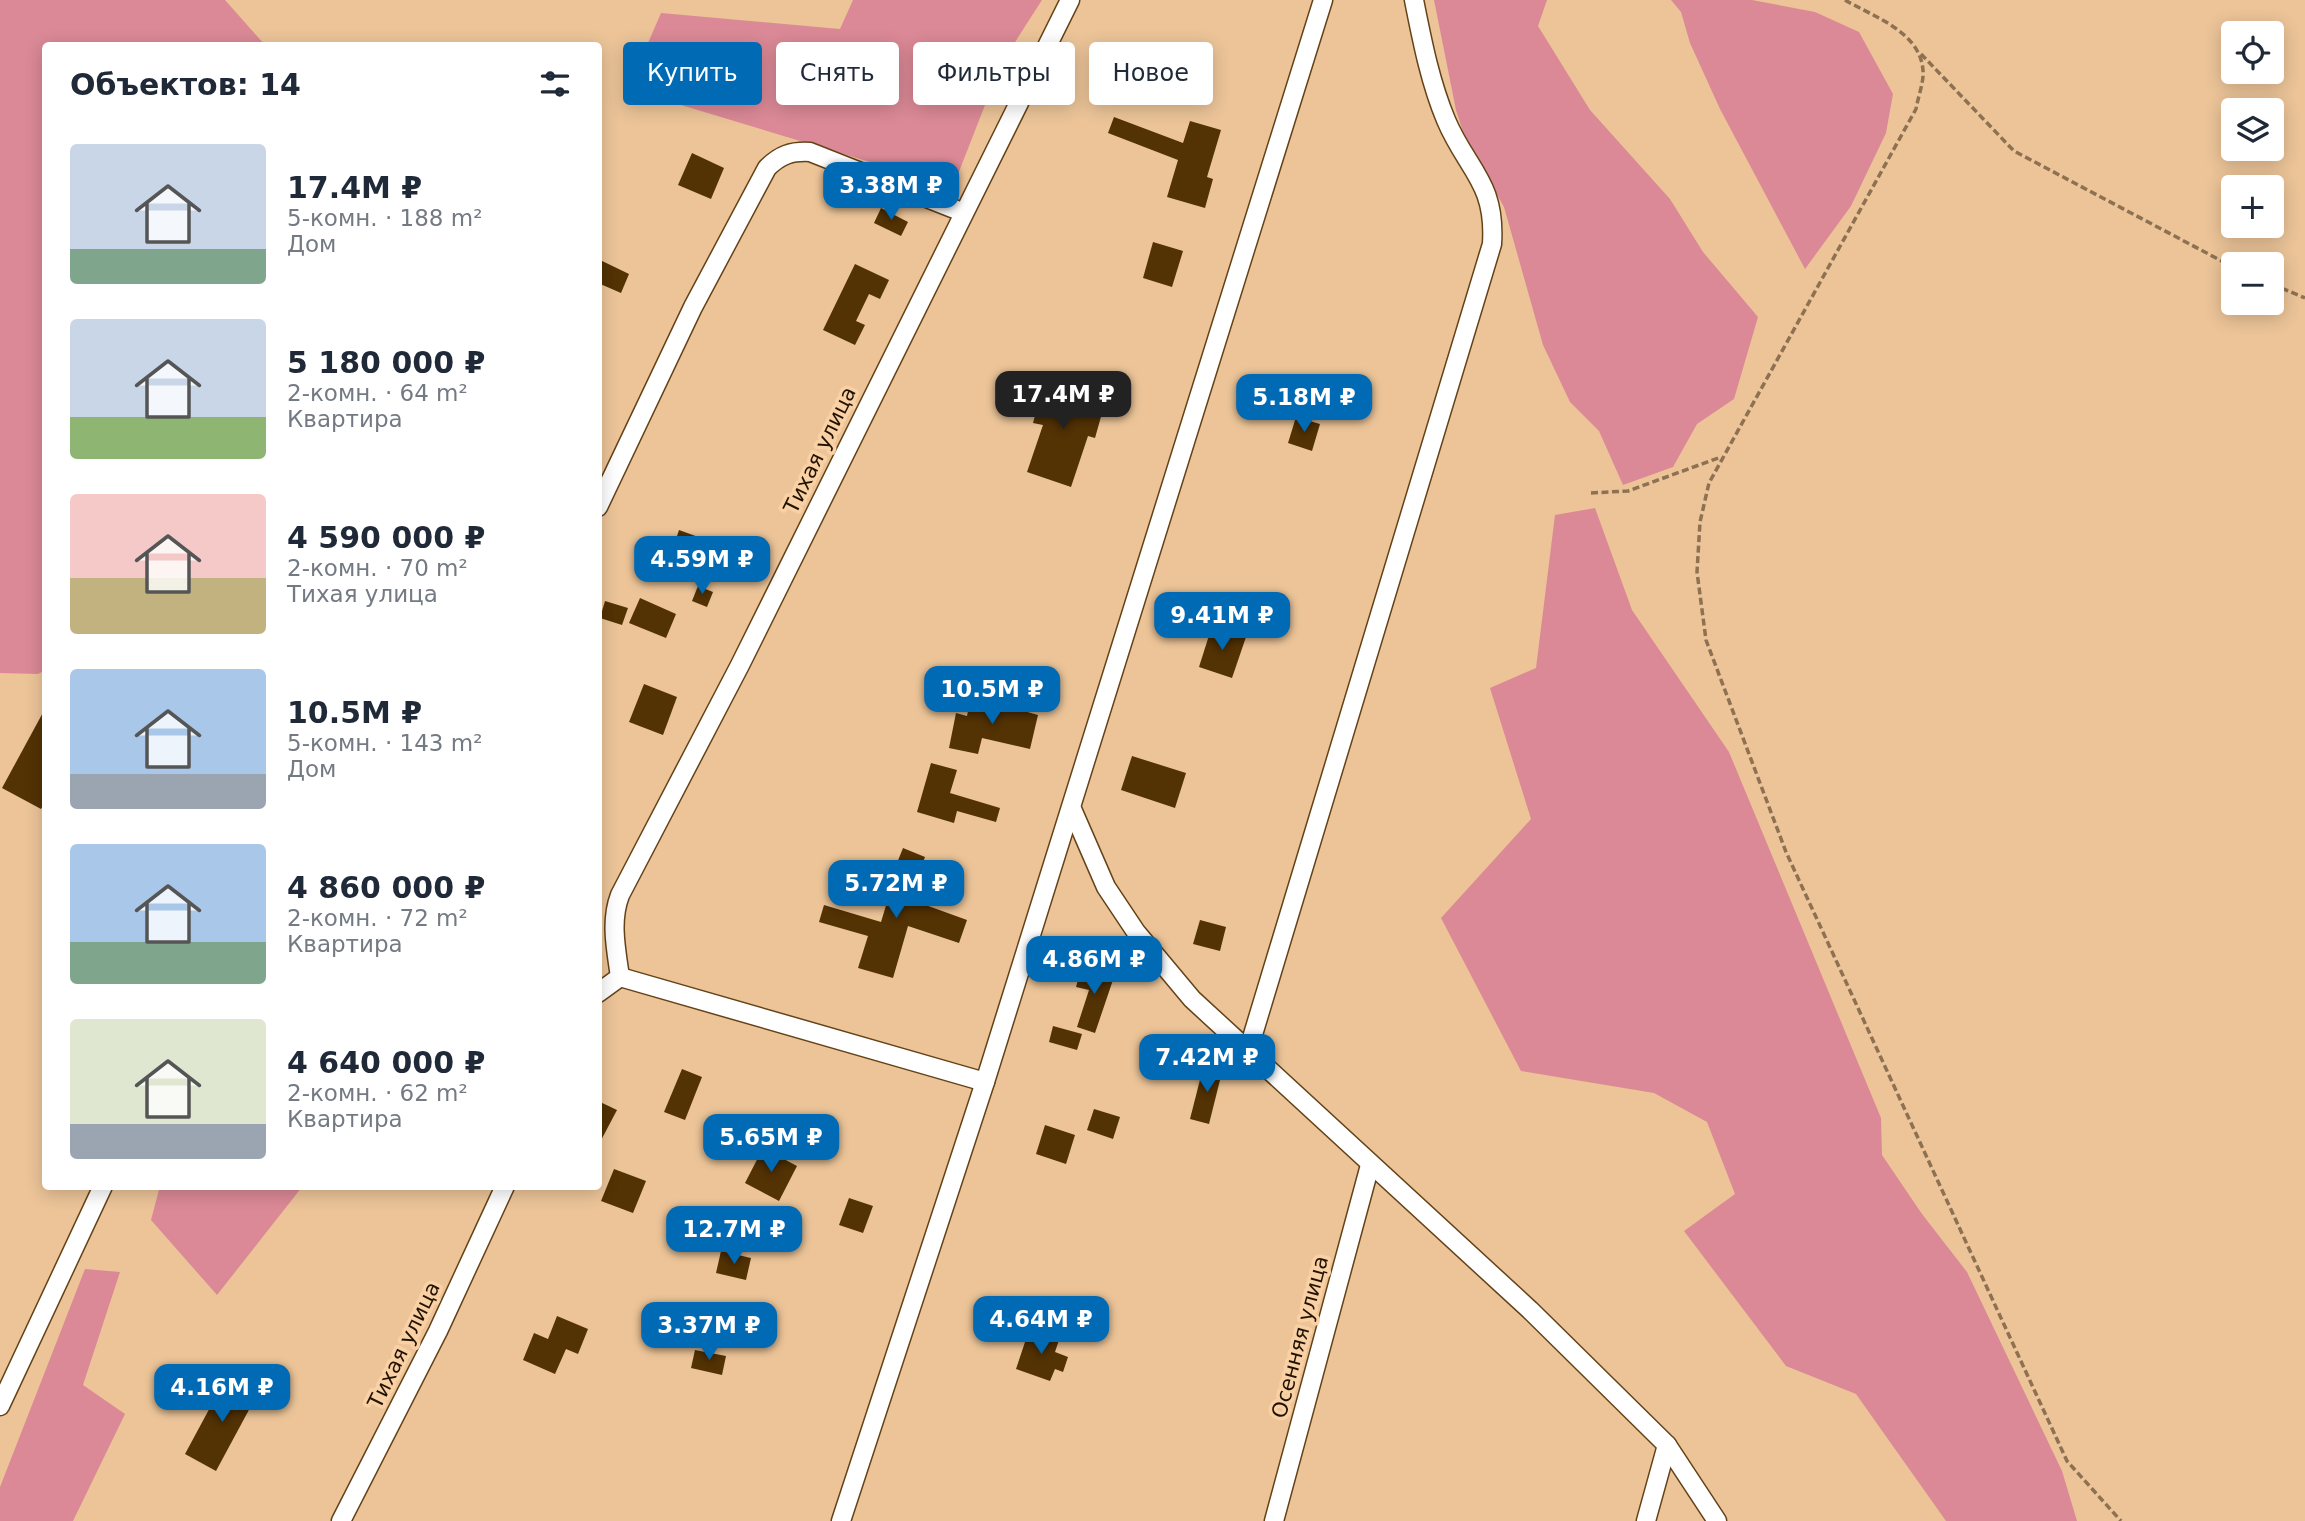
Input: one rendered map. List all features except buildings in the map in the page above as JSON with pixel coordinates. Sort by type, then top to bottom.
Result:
[{"type":"street","name":"Тихая улица","points":[[620,977],[614,924],[620,895],[740,665],[962,212],[1070,0]]},
{"type":"street","points":[[841,1521],[1072,809],[1324,0]]},
{"type":"street","points":[[1248,1051],[1492,244],[1493,224],[1488,192],[1442,111],[1414,0]]},
{"type":"street","points":[[602,499],[693,307],[767,168],[775,160],[796,151],[810,152],[962,212]]},
{"type":"street","points":[[1072,809],[1106,887],[1136,932],[1192,999],[1530,1310],[1667,1445],[1717,1521]]},
{"type":"street","points":[[602,990],[620,977],[985,1082]]},
{"type":"street","name":"Осенняя улица","points":[[1274,1521],[1370,1165]]},
{"type":"street","points":[[0,1406],[101,1190]]},
{"type":"street","name":"Тихая улица","points":[[341,1521],[438,1331],[503,1190]]},
{"type":"street","points":[[1646,1521],[1667,1445]]},
{"type":"path","points":[[1845,0],[1910,38],[1919,52],[2014,152],[2221,261]]},
{"type":"path","points":[[1919,52],[1923,72],[1916,109],[1709,482],[1700,522],[1697,572],[1706,639],[1786,852],[2067,1461],[2121,1521]]},
{"type":"path","points":[[2284,289],[2305,298]]},
{"type":"path","points":[[1591,493],[1628,491],[1723,456]]},
{"type":"shaded area","points":[[0,0],[225,0],[262,42],[42,42],[42,672],[0,673]]},
{"type":"shaded area","points":[[853,0],[1042,0],[1015,42],[913,42],[913,105],[985,105],[953,187],[681,105],[762,105],[762,42],[648,42],[661,13],[840,29]]},
{"type":"shaded area","points":[[1434,0],[1547,0],[1538,26],[1590,110],[1670,199],[1703,252],[1758,317],[1734,399],[1697,424],[1673,467],[1623,485],[1599,431],[1570,402],[1543,345],[1504,207],[1465,138],[1456,110]]},
{"type":"shaded area","points":[[1671,0],[1752,0],[1815,12],[1859,32],[1893,94],[1886,133],[1851,206],[1805,269],[1720,109],[1690,43],[1681,12]]},
{"type":"shaded area","points":[[1595,508],[1632,610],[1729,752],[1881,1118],[1882,1155],[1922,1214],[1967,1272],[2062,1471],[2077,1521],[1946,1521],[1856,1394],[1786,1366],[1684,1231],[1735,1194],[1707,1122],[1654,1093],[1521,1071],[1441,918],[1531,819],[1490,688],[1536,668],[1555,515]]},
{"type":"shaded area","points":[[159,1190],[300,1190],[217,1295],[151,1220]]},
{"type":"shaded area","points":[[85,1269],[120,1272],[83,1385],[125,1414],[73,1521],[0,1521],[0,1487]]}]
